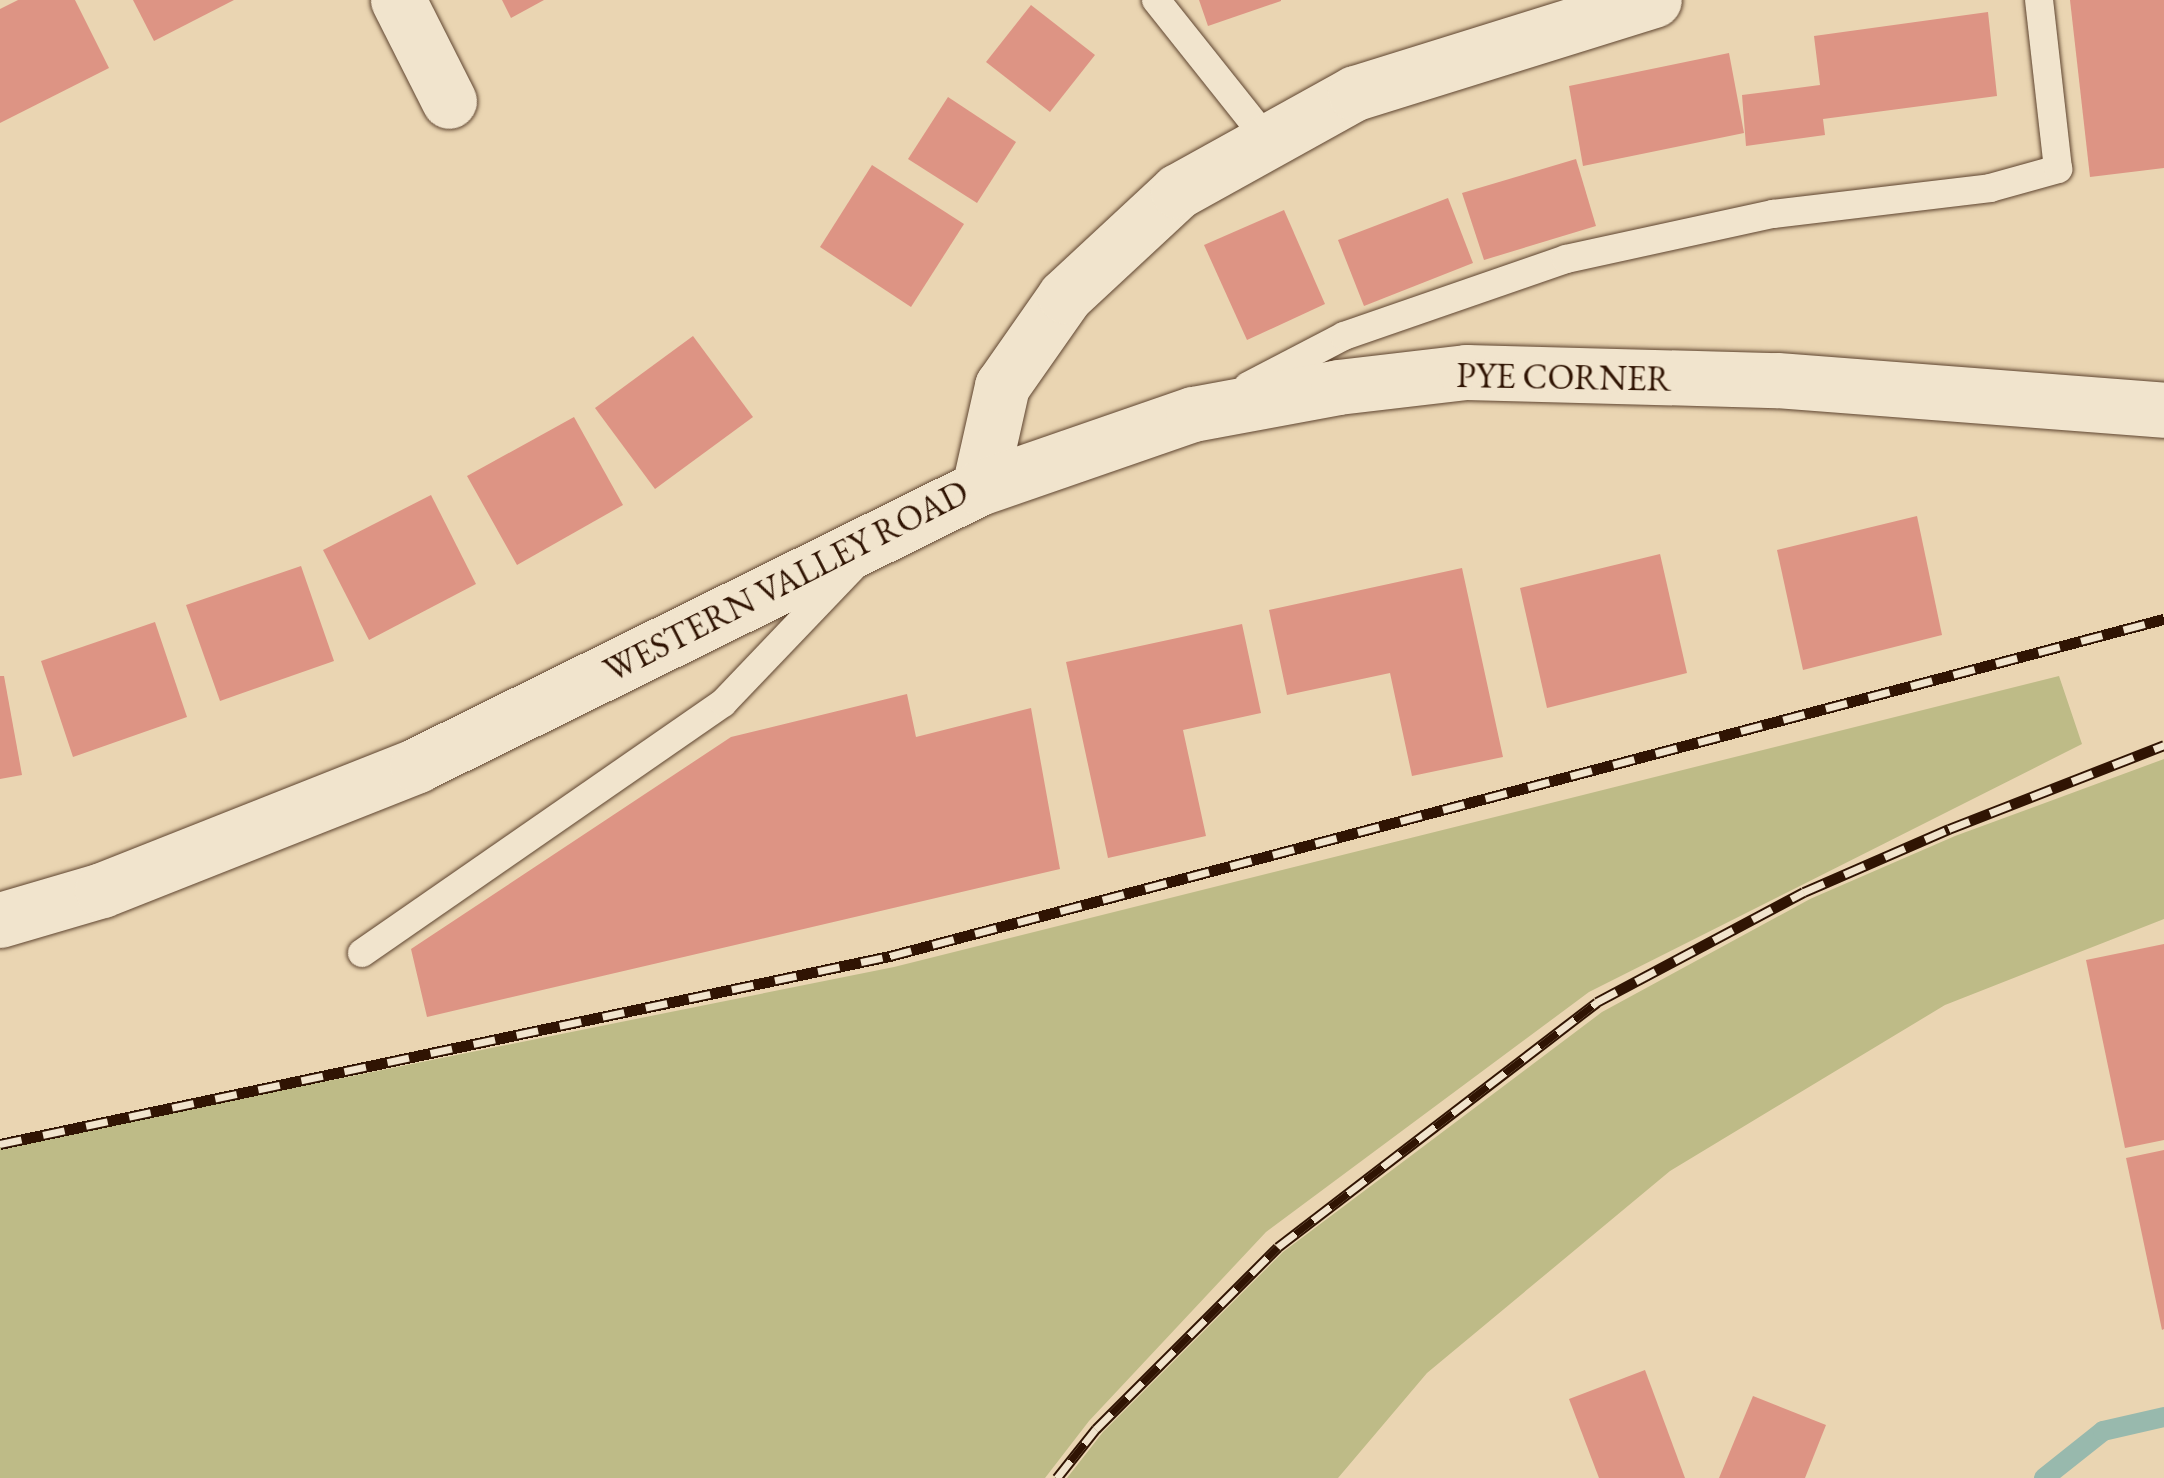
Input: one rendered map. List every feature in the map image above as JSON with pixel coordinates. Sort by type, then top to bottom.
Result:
[{"type":"street","points":[[398,0],[449,101]]},
{"type":"street","name":"WESTERN VALLEY ROAD","points":[[0,920],[102,890],[417,765],[979,488],[1002,386],[1065,296],[1178,190],[1354,93],[1654,0]]},
{"type":"street","name":"PYE CORNER","points":[[979,488],[1193,414],[1338,388],[1466,372],[1778,380],[2164,410]]},
{"type":"lane","points":[[1156,0],[1268,141]]},
{"type":"lane","points":[[1193,414],[1344,336],[1566,259],[1773,214],[1990,188],[2058,169],[2039,0]]},
{"type":"lane","points":[[362,953],[722,702],[882,536]]},
{"type":"shaded area","points":[[2059,676],[2082,744],[1589,992],[1266,1232],[1089,1421],[1045,1478],[0,1478],[0,1147],[894,967]]},
{"type":"shaded area","points":[[2164,759],[2164,919],[1945,1005],[1670,1171],[1427,1373],[1338,1478],[1067,1478],[1103,1432],[1283,1252],[1602,1012],[1810,899],[1955,836]]},
{"type":"building","points":[[18,0],[75,0],[109,68],[0,123],[0,9]]},
{"type":"building","points":[[133,0],[234,0],[154,41]]},
{"type":"building","points":[[502,0],[544,0],[511,18]]},
{"type":"building","points":[[1199,0],[1281,0],[1281,1],[1208,26]]},
{"type":"building","points":[[2070,0],[2164,0],[2164,168],[2090,177]]},
{"type":"building","points":[[1031,5],[1095,55],[1050,112],[986,62]]},
{"type":"building","points":[[1988,12],[1997,96],[1823,119],[1825,135],[1746,146],[1742,95],[1820,85],[1814,36]]},
{"type":"building","points":[[1729,53],[1744,133],[1583,166],[1569,86]]},
{"type":"building","points":[[948,97],[1016,142],[977,203],[908,159]]},
{"type":"building","points":[[1576,159],[1596,226],[1484,260],[1462,193]]},
{"type":"building","points":[[872,165],[964,224],[911,307],[820,247]]},
{"type":"building","points":[[1448,198],[1473,263],[1364,306],[1338,240]]},
{"type":"building","points":[[1284,210],[1325,304],[1247,340],[1204,245]]},
{"type":"building","points":[[693,336],[753,417],[655,489],[595,408]]},
{"type":"building","points":[[574,417],[623,505],[517,565],[467,476]]},
{"type":"building","points":[[431,495],[476,584],[369,640],[323,550]]},
{"type":"building","points":[[1917,516],[1942,635],[1803,670],[1777,550]]},
{"type":"building","points":[[1660,554],[1687,673],[1547,708],[1520,588]]},
{"type":"building","points":[[301,566],[334,661],[220,701],[186,605]]},
{"type":"building","points":[[1462,568],[1503,757],[1412,776],[1390,673],[1287,695],[1269,610]]},
{"type":"building","points":[[155,622],[187,717],[73,757],[41,661]]},
{"type":"building","points":[[1242,624],[1261,713],[1183,730],[1206,836],[1108,858],[1066,662]]},
{"type":"building","points":[[0,676],[4,676],[22,775],[0,779]]},
{"type":"building","points":[[907,694],[916,737],[1031,708],[1060,869],[427,1017],[411,949],[731,737]]},
{"type":"building","points":[[2164,944],[2164,1140],[2125,1148],[2086,960]]},
{"type":"building","points":[[2164,1150],[2164,1329],[2162,1330],[2126,1158]]},
{"type":"building","points":[[1645,1370],[1685,1478],[1599,1478],[1569,1399]]},
{"type":"building","points":[[1753,1396],[1826,1425],[1805,1478],[1719,1478]]},
{"type":"waterway","points":[[2044,1478],[2103,1431],[2164,1417]]},
{"type":"railway","points":[[0,1144],[890,956],[2164,619]]},
{"type":"railway","points":[[1057,1478],[1096,1429],[1278,1247],[1597,1002],[1804,892],[1949,829],[2164,745]]}]
